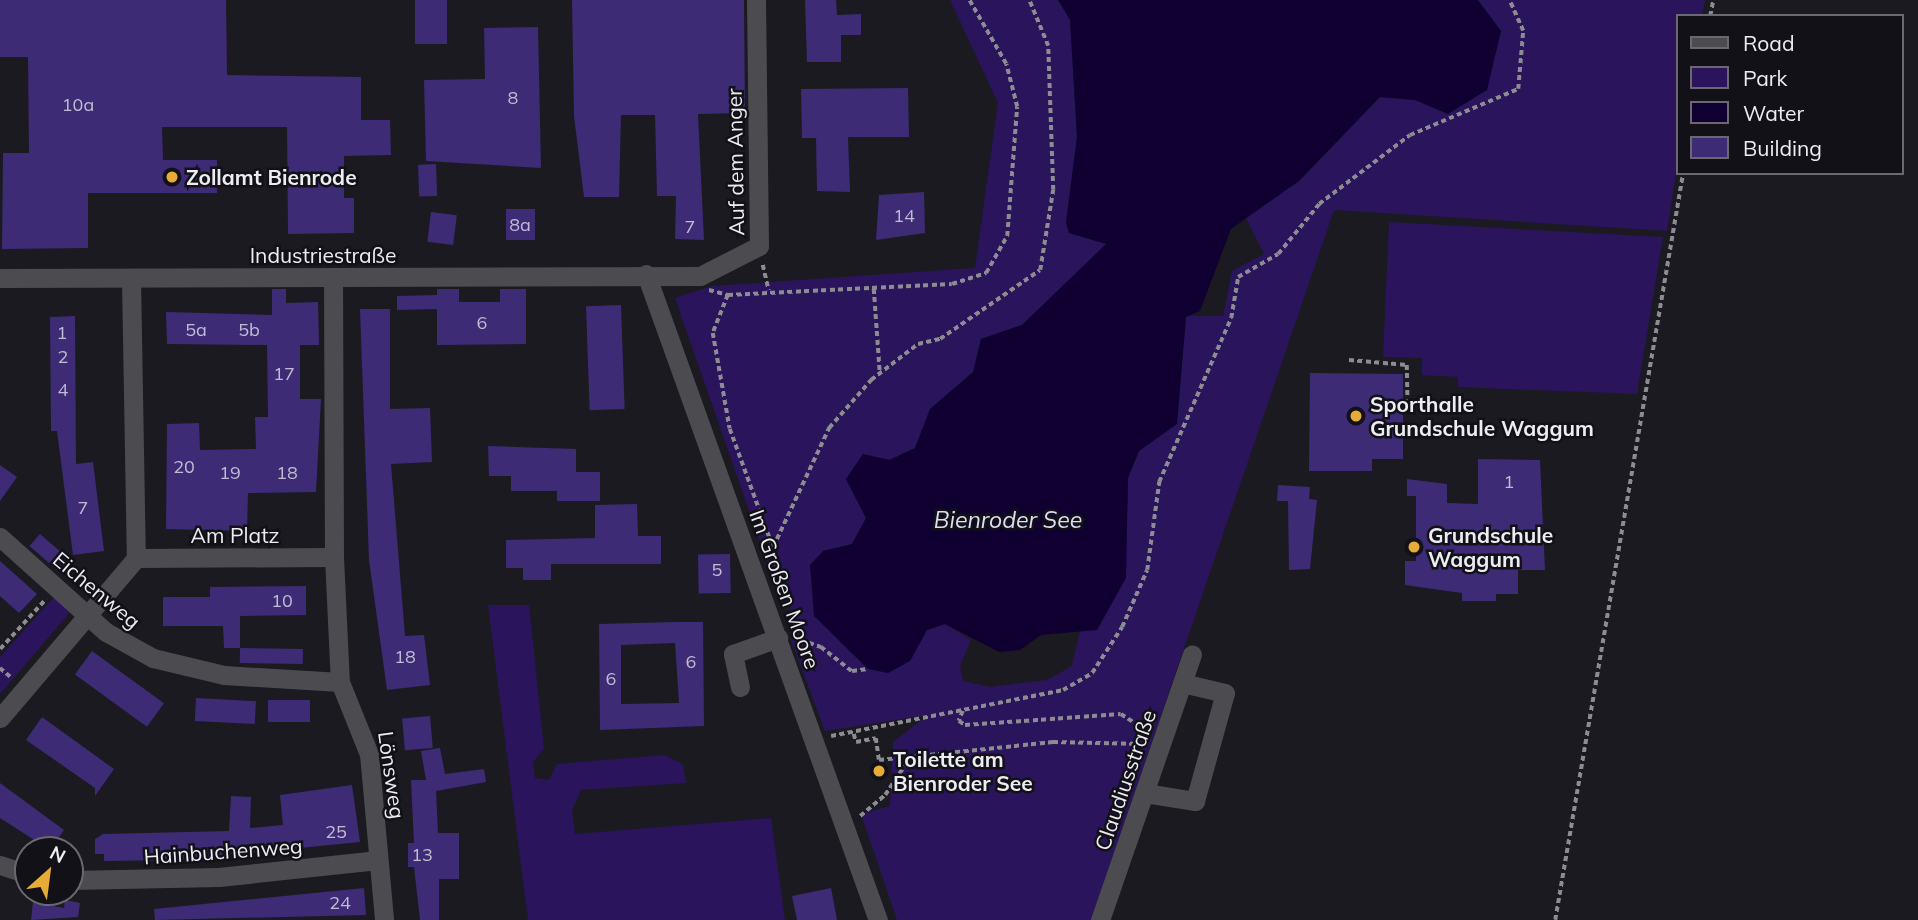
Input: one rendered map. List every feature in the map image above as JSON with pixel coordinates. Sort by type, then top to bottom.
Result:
[{"type":"street","name":"Auf dem Anger","points":[[646,274],[700,276],[759,246],[756,0]]},
{"type":"street","name":"Industriestraße","points":[[0,278],[646,274]]},
{"type":"street","name":"Im Großen Moore","points":[[646,274],[815,740],[847,831],[873,918]]},
{"type":"street","points":[[333,278],[334,557]]},
{"type":"street","points":[[0,718],[136,558],[131,279]]},
{"type":"street","name":"Eichenweg","points":[[0,537],[128,647],[187,669],[340,682]]},
{"type":"street","name":"Am Platz","points":[[136,558],[334,557]]},
{"type":"street","name":"Lönsweg","points":[[334,557],[340,682],[369,754],[384,920]]},
{"type":"street","points":[[740,687],[733,654],[778,637]]},
{"type":"street","name":"Claudiusstraße","points":[[1100,920],[1192,654]]},
{"type":"street","points":[[1145,793],[1195,802],[1225,693],[1182,683]]},
{"type":"street","name":"Hainbuchenweg","points":[[84,880],[219,877],[378,860]]},
{"type":"path","points":[[705,289],[728,295],[769,290],[874,289],[952,284],[986,273],[1007,236],[1017,107],[1006,64],[969,0]]},
{"type":"path","points":[[773,547],[829,428],[880,373],[1040,270],[1053,190],[1048,46],[1029,0]]},
{"type":"path","points":[[815,740],[1063,690],[1092,673],[1122,627],[1147,570],[1159,482],[1230,318],[1238,278],[1278,254],[1318,204],[1410,135],[1518,89],[1523,31],[1509,0]]},
{"type":"path","points":[[1555,920],[1683,175]]},
{"type":"path","points":[[759,246],[769,290]]},
{"type":"path","points":[[874,289],[880,373]]},
{"type":"path","points":[[728,295],[713,333],[725,401],[773,547],[782,596]]},
{"type":"path","points":[[1349,360],[1407,365],[1408,411]]},
{"type":"path","points":[[0,649],[58,588]]},
{"type":"path","points":[[778,637],[821,647],[852,671],[868,669]]},
{"type":"path","points":[[964,710],[959,721],[965,725],[1121,714],[1162,744]]},
{"type":"path","points":[[854,733],[856,742],[876,738],[879,760],[1053,741],[1162,744]]},
{"type":"path","points":[[847,831],[885,795],[909,758]]},
{"type":"green space","points":[[950,0],[1058,0],[1070,19],[1077,137],[1066,222],[1069,233],[1107,244],[1022,325],[981,339],[973,372],[930,409],[915,448],[846,479],[866,518],[852,544],[823,551],[888,672],[910,661],[927,630],[945,624],[971,640],[960,666],[963,681],[990,687],[1047,680],[1072,666],[1080,630],[1097,629],[1127,516],[1128,478],[1139,451],[1177,423],[1186,316],[1223,316],[1232,271],[1264,254],[1245,216],[1299,181],[1380,97],[1415,100],[1448,114],[1501,31],[1478,0],[1705,0],[1702,14],[1676,14],[1676,174],[1667,231],[1334,210],[1091,920],[897,920],[861,814],[890,806],[893,742],[928,715],[825,731],[791,640],[796,624],[788,602],[781,602],[675,298],[712,286],[975,268],[998,103]]},
{"type":"green space","points":[[1389,222],[1663,237],[1637,394],[1458,387],[1458,377],[1422,375],[1422,358],[1383,357]]},
{"type":"green space","points":[[55,596],[71,611],[0,694],[0,657]]},
{"type":"green space","points":[[488,605],[529,605],[544,749],[533,762],[535,778],[549,780],[557,764],[664,755],[683,764],[686,783],[581,790],[572,810],[575,834],[771,818],[785,920],[528,920]]},
{"type":"water","name":"Bienroder See","points":[[1058,0],[1478,0],[1501,31],[1487,90],[1448,114],[1415,100],[1380,97],[1299,181],[1231,229],[1200,311],[1186,317],[1177,424],[1139,451],[1128,478],[1126,578],[1097,630],[1041,635],[1020,650],[999,652],[945,624],[927,630],[910,661],[888,673],[868,669],[814,616],[810,565],[823,551],[852,544],[866,518],[846,479],[863,454],[890,460],[915,448],[930,409],[973,372],[981,339],[1022,325],[1106,244],[1069,233],[1066,222],[1077,137],[1070,20]]},
{"type":"building","points":[[0,0],[226,0],[227,75],[361,77],[361,120],[390,120],[391,155],[344,156],[344,198],[354,198],[354,233],[288,234],[287,127],[162,127],[163,160],[217,160],[217,193],[88,193],[88,248],[2,249],[3,153],[29,153],[28,57],[0,57]]},
{"type":"building","points":[[415,0],[447,0],[447,44],[415,44]]},
{"type":"building","points":[[572,0],[744,0],[745,113],[698,114],[704,240],[675,239],[676,196],[657,196],[655,115],[621,115],[619,197],[584,197],[574,116]]},
{"type":"building","points":[[805,0],[836,0],[837,15],[861,14],[861,35],[841,35],[841,62],[807,62]]},
{"type":"building","points":[[538,27],[541,168],[426,161],[424,80],[485,79],[484,28]]},
{"type":"building","points":[[908,88],[909,137],[848,137],[850,192],[817,191],[816,138],[802,138],[801,89]]},
{"type":"building","points":[[436,164],[437,196],[419,197],[418,165]]},
{"type":"building","points":[[924,192],[925,233],[876,240],[879,195]]},
{"type":"building","points":[[506,209],[535,209],[535,240],[506,240]]},
{"type":"building","points":[[431,212],[457,215],[453,245],[427,242]]},
{"type":"building","points":[[272,289],[286,289],[286,303],[318,302],[319,345],[300,345],[300,399],[321,399],[316,492],[248,493],[247,531],[166,529],[167,424],[199,423],[200,450],[256,449],[255,417],[268,417],[267,345],[167,344],[166,312],[272,315]]},
{"type":"building","points":[[437,289],[459,289],[459,302],[500,302],[500,289],[526,289],[526,344],[437,345],[437,309],[397,310],[397,296],[437,295]]},
{"type":"building","points":[[621,305],[625,409],[590,410],[586,306]]},
{"type":"building","points":[[360,309],[390,309],[390,409],[430,408],[432,462],[391,464],[405,636],[424,635],[430,685],[387,690],[369,560]]},
{"type":"building","points":[[75,316],[76,464],[93,462],[104,551],[73,555],[57,431],[51,431],[50,317]]},
{"type":"building","name":"Sporthalle Grundschule Waggum","points":[[1310,373],[1403,374],[1403,459],[1372,459],[1372,471],[1309,471]]},
{"type":"building","points":[[488,446],[576,449],[576,472],[600,472],[600,501],[557,501],[557,491],[511,491],[511,476],[489,476]]},
{"type":"building","name":"Grundschule Waggum","points":[[1478,459],[1540,460],[1545,570],[1518,570],[1518,594],[1496,594],[1496,601],[1462,601],[1462,593],[1405,585],[1405,561],[1416,561],[1416,496],[1407,496],[1407,479],[1447,484],[1447,503],[1478,504]]},
{"type":"building","points":[[0,465],[17,477],[0,501]]},
{"type":"building","points":[[1278,485],[1310,487],[1309,499],[1317,500],[1310,569],[1289,570],[1288,501],[1277,501]]},
{"type":"building","points":[[637,504],[638,536],[661,536],[661,564],[551,564],[551,580],[523,580],[523,568],[506,568],[506,540],[595,538],[595,505]]},
{"type":"building","points":[[40,534],[70,560],[60,572],[30,546]]},
{"type":"building","points":[[730,554],[731,593],[699,594],[698,555]]},
{"type":"building","points":[[0,561],[37,594],[19,613],[0,596]]},
{"type":"building","points":[[306,586],[306,615],[240,616],[240,648],[224,648],[223,626],[163,626],[163,597],[210,597],[210,587]]},
{"type":"building","points":[[703,622],[704,726],[600,730],[599,624]],"holes":[[[675,643],[679,703],[621,704],[621,645]]]},
{"type":"building","points":[[240,648],[303,649],[303,664],[240,663]]},
{"type":"building","points":[[92,651],[164,703],[147,727],[75,674]]},
{"type":"building","points":[[196,698],[256,701],[255,724],[195,721]]},
{"type":"building","points":[[268,700],[310,700],[310,722],[268,722]]},
{"type":"building","points":[[430,716],[433,748],[405,750],[402,718]]},
{"type":"building","points":[[42,717],[114,769],[95,796],[95,788],[26,740]]},
{"type":"building","points":[[440,748],[445,774],[484,769],[486,782],[436,791],[438,833],[459,833],[459,879],[439,879],[439,920],[420,920],[414,867],[408,867],[408,843],[414,843],[411,780],[426,780],[421,751]]},
{"type":"building","points":[[0,783],[64,830],[60,836],[28,836],[0,818]]},
{"type":"building","points":[[352,785],[360,842],[179,860],[104,861],[104,854],[95,854],[95,839],[103,834],[229,831],[231,796],[251,797],[250,828],[283,825],[280,795]]},
{"type":"building","points":[[364,888],[366,915],[155,920],[154,909]]},
{"type":"building","points":[[831,888],[837,920],[797,920],[792,896]]},
{"type":"building","points":[[33,906],[80,906],[78,917],[31,920]]},
{"type":"place","name":"Zollamt Bienrode","points":[[172,177]]},
{"type":"place","name":"Sporthalle Grundschule Waggum","points":[[1356,416]]},
{"type":"place","name":"Grundschule Waggum","points":[[1414,547]]},
{"type":"place","name":"Toilette am Bienroder See","points":[[879,771]]}]
